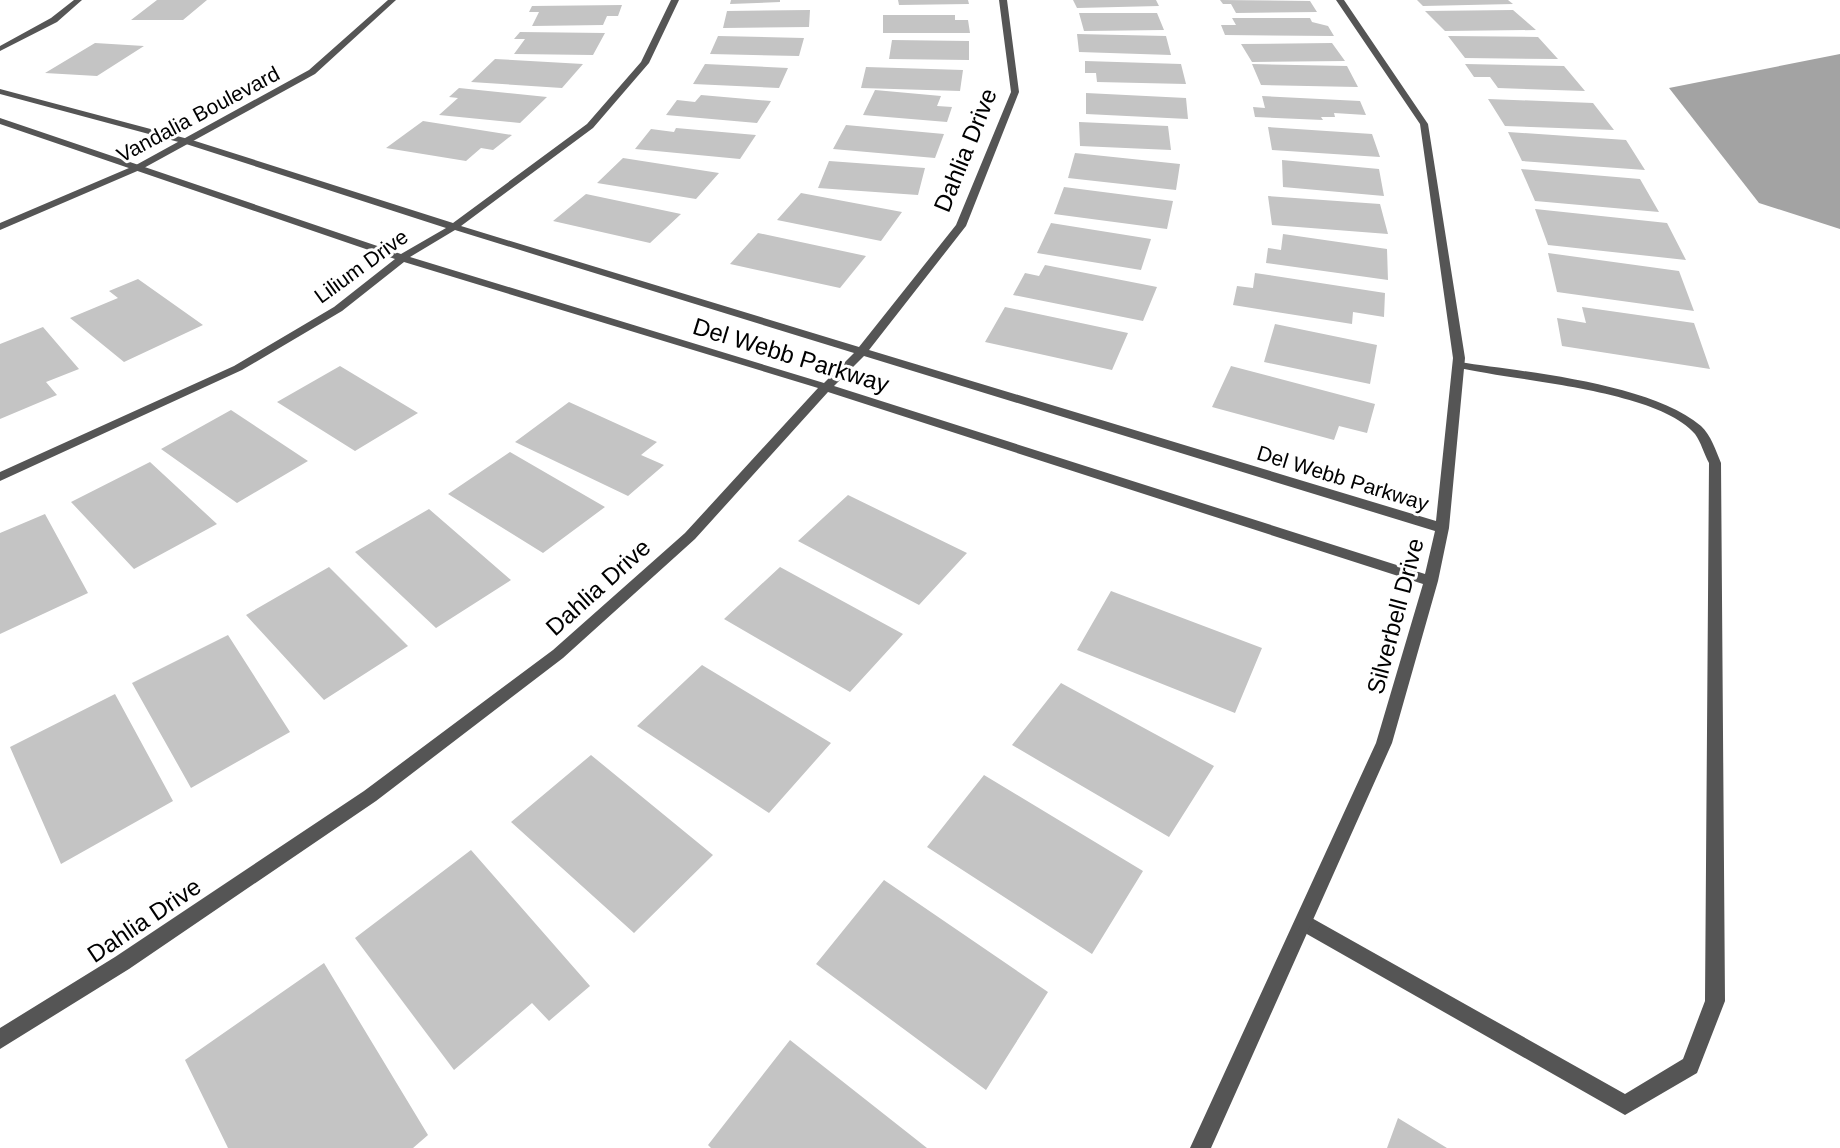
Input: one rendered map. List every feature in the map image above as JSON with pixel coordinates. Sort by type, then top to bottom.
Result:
[{"type":"street","points":[[0,49],[54,20],[78,0]]},
{"type":"street","name":"Vandalia Boulevard","points":[[0,227],[139,167],[189,142],[312,72],[392,0]]},
{"type":"street","name":"Lilium Drive","points":[[0,477],[238,368],[338,309],[402,258],[454,227],[590,126],[645,64],[676,0]]},
{"type":"street","name":"Dahlia Drive","points":[[0,1039],[122,963],[370,796],[558,654],[690,536],[862,351],[961,226],[1015,92],[1003,0]]},
{"type":"street","name":"Silverbell Drive","points":[[1200,1148],[1384,743],[1431,581],[1441,528],[1459,365],[1424,124],[1340,0]]},
{"type":"street","name":"Del Webb Parkway","points":[[0,91],[189,142],[454,227],[1441,528]]},
{"type":"street","name":"Del Webb Parkway","points":[[0,121],[402,258],[826,387],[1431,581]]},
{"type":"street","points":[[1304,923],[1625,1105],[1690,1066],[1715,1002],[1715,463],[1699,430],[1659,407],[1611,391],[1459,365]]},
{"type":"shaded area","points":[[1840,54],[1840,229],[1759,203],[1669,88]]},
{"type":"building","points":[[157,0],[207,0],[183,20],[131,20]]},
{"type":"building","points":[[731,0],[780,0],[780,2],[730,4]]},
{"type":"building","points":[[898,0],[968,0],[969,4],[899,5]]},
{"type":"building","points":[[1073,0],[1156,0],[1159,6],[1077,8]]},
{"type":"building","points":[[1220,0],[1310,1],[1317,12],[1236,13],[1231,4],[1223,4]]},
{"type":"building","points":[[1417,0],[1508,0],[1513,4],[1423,6]]},
{"type":"building","points":[[622,5],[618,16],[607,16],[603,25],[532,26],[539,12],[529,12],[532,6]]},
{"type":"building","points":[[810,10],[809,27],[723,28],[727,11]]},
{"type":"building","points":[[1513,10],[1536,30],[1445,31],[1425,11]]},
{"type":"building","points":[[1079,13],[1157,13],[1164,30],[1084,31]]},
{"type":"building","points":[[883,15],[955,15],[955,20],[968,20],[970,33],[883,33]]},
{"type":"building","points":[[1232,18],[1310,18],[1312,22],[1328,26],[1334,36],[1225,35],[1221,25],[1236,25]]},
{"type":"building","points":[[520,32],[605,33],[593,55],[514,54],[525,39],[514,39]]},
{"type":"building","points":[[1077,34],[1166,36],[1171,55],[1079,52]]},
{"type":"building","points":[[718,36],[804,38],[799,56],[710,54]]},
{"type":"building","points":[[1448,36],[1538,37],[1558,59],[1465,58]]},
{"type":"building","points":[[892,40],[969,41],[969,60],[889,59]]},
{"type":"building","points":[[95,43],[144,46],[97,76],[45,73]]},
{"type":"building","points":[[1332,43],[1345,61],[1252,62],[1241,44]]},
{"type":"building","points":[[495,59],[583,64],[562,88],[471,82]]},
{"type":"building","points":[[1085,61],[1181,64],[1186,84],[1097,82],[1096,73],[1085,73]]},
{"type":"building","points":[[705,64],[788,68],[779,88],[693,84]]},
{"type":"building","points":[[1252,64],[1347,66],[1358,87],[1261,85]]},
{"type":"building","points":[[1465,64],[1564,66],[1585,91],[1498,88],[1490,77],[1474,77]]},
{"type":"building","points":[[866,67],[963,70],[960,91],[861,88]]},
{"type":"building","points":[[459,88],[547,97],[520,123],[439,115],[458,98],[449,97]]},
{"type":"building","points":[[875,90],[941,96],[937,106],[952,107],[947,122],[863,115]]},
{"type":"building","points":[[1086,93],[1186,98],[1188,119],[1086,114]]},
{"type":"building","points":[[701,95],[771,101],[757,123],[666,115],[677,100],[695,102]]},
{"type":"building","points":[[1262,96],[1360,101],[1366,115],[1334,113],[1335,117],[1321,117],[1323,120],[1255,117],[1253,107],[1265,108]]},
{"type":"building","points":[[1488,99],[1593,103],[1614,130],[1505,126]]},
{"type":"building","points":[[423,121],[512,135],[493,150],[481,148],[466,161],[386,148]]},
{"type":"building","points":[[1079,122],[1168,126],[1171,150],[1080,146]]},
{"type":"building","points":[[846,125],[944,134],[935,158],[833,149]]},
{"type":"building","points":[[1268,127],[1372,134],[1380,157],[1272,150]]},
{"type":"building","points":[[676,128],[756,135],[740,159],[635,149],[651,129],[674,132]]},
{"type":"building","points":[[1508,132],[1626,140],[1645,170],[1522,161]]},
{"type":"building","points":[[1075,153],[1180,164],[1176,190],[1068,178]]},
{"type":"building","points":[[623,158],[719,173],[696,199],[597,183]]},
{"type":"building","points":[[1282,160],[1379,169],[1384,196],[1283,187]]},
{"type":"building","points":[[829,161],[925,168],[918,195],[818,188]]},
{"type":"building","points":[[1521,169],[1640,179],[1659,212],[1535,201]]},
{"type":"building","points":[[1064,187],[1173,201],[1167,229],[1054,214]]},
{"type":"building","points":[[801,193],[902,212],[881,241],[777,220]]},
{"type":"building","points":[[586,194],[681,214],[650,243],[553,221]]},
{"type":"building","points":[[1268,196],[1380,204],[1388,234],[1272,225]]},
{"type":"building","points":[[1535,209],[1667,223],[1686,260],[1548,245]]},
{"type":"building","points":[[1051,223],[1151,239],[1141,270],[1037,253]]},
{"type":"building","points":[[758,233],[866,256],[840,288],[730,264]]},
{"type":"building","points":[[1283,234],[1387,249],[1388,280],[1266,263],[1268,248],[1281,250]]},
{"type":"building","points":[[1548,253],[1679,271],[1694,311],[1557,292]]},
{"type":"building","points":[[1045,265],[1157,287],[1143,321],[1013,295],[1025,273],[1039,276]]},
{"type":"building","points":[[1255,273],[1385,293],[1384,317],[1353,312],[1352,324],[1233,305],[1237,286],[1253,288]]},
{"type":"building","points":[[138,279],[203,325],[124,362],[70,318],[118,298],[109,291]]},
{"type":"building","points":[[1005,307],[1128,333],[1112,370],[985,342]]},
{"type":"building","points":[[1582,307],[1694,323],[1710,369],[1562,346],[1557,318],[1586,323]]},
{"type":"building","points":[[1275,324],[1377,345],[1370,384],[1264,362]]},
{"type":"building","points":[[43,327],[79,369],[46,382],[57,395],[0,419],[0,344]]},
{"type":"building","points":[[340,366],[418,413],[355,451],[277,402]]},
{"type":"building","points":[[1231,366],[1375,404],[1367,433],[1339,426],[1334,440],[1212,407]]},
{"type":"building","points":[[569,402],[657,442],[641,455],[664,465],[628,496],[515,442]]},
{"type":"building","points":[[231,410],[308,461],[237,503],[161,449]]},
{"type":"building","points":[[510,452],[605,507],[543,553],[448,494]]},
{"type":"building","points":[[150,462],[217,524],[134,569],[71,502]]},
{"type":"building","points":[[848,495],[967,553],[919,605],[798,541]]},
{"type":"building","points":[[429,509],[511,580],[436,628],[355,552]]},
{"type":"building","points":[[45,514],[88,593],[0,634],[0,533]]},
{"type":"building","points":[[329,567],[408,646],[324,700],[246,615]]},
{"type":"building","points":[[780,567],[903,634],[850,692],[724,619]]},
{"type":"building","points":[[1111,591],[1262,648],[1235,713],[1077,650]]},
{"type":"building","points":[[228,635],[290,732],[191,788],[132,683]]},
{"type":"building","points":[[702,665],[831,743],[769,813],[637,726]]},
{"type":"building","points":[[1061,683],[1214,766],[1169,837],[1012,745]]},
{"type":"building","points":[[115,694],[173,801],[61,864],[10,747]]},
{"type":"building","points":[[591,755],[713,855],[634,933],[511,822]]},
{"type":"building","points":[[984,775],[1143,871],[1092,954],[927,847]]},
{"type":"building","points":[[471,850],[590,986],[549,1021],[532,1003],[454,1070],[355,938]]},
{"type":"building","points":[[884,880],[1048,992],[986,1090],[816,964]]},
{"type":"building","points":[[324,963],[428,1135],[413,1148],[228,1148],[185,1060]]},
{"type":"building","points":[[790,1040],[927,1148],[711,1148],[708,1145]]},
{"type":"building","points":[[1398,1118],[1447,1148],[1387,1148]]}]
